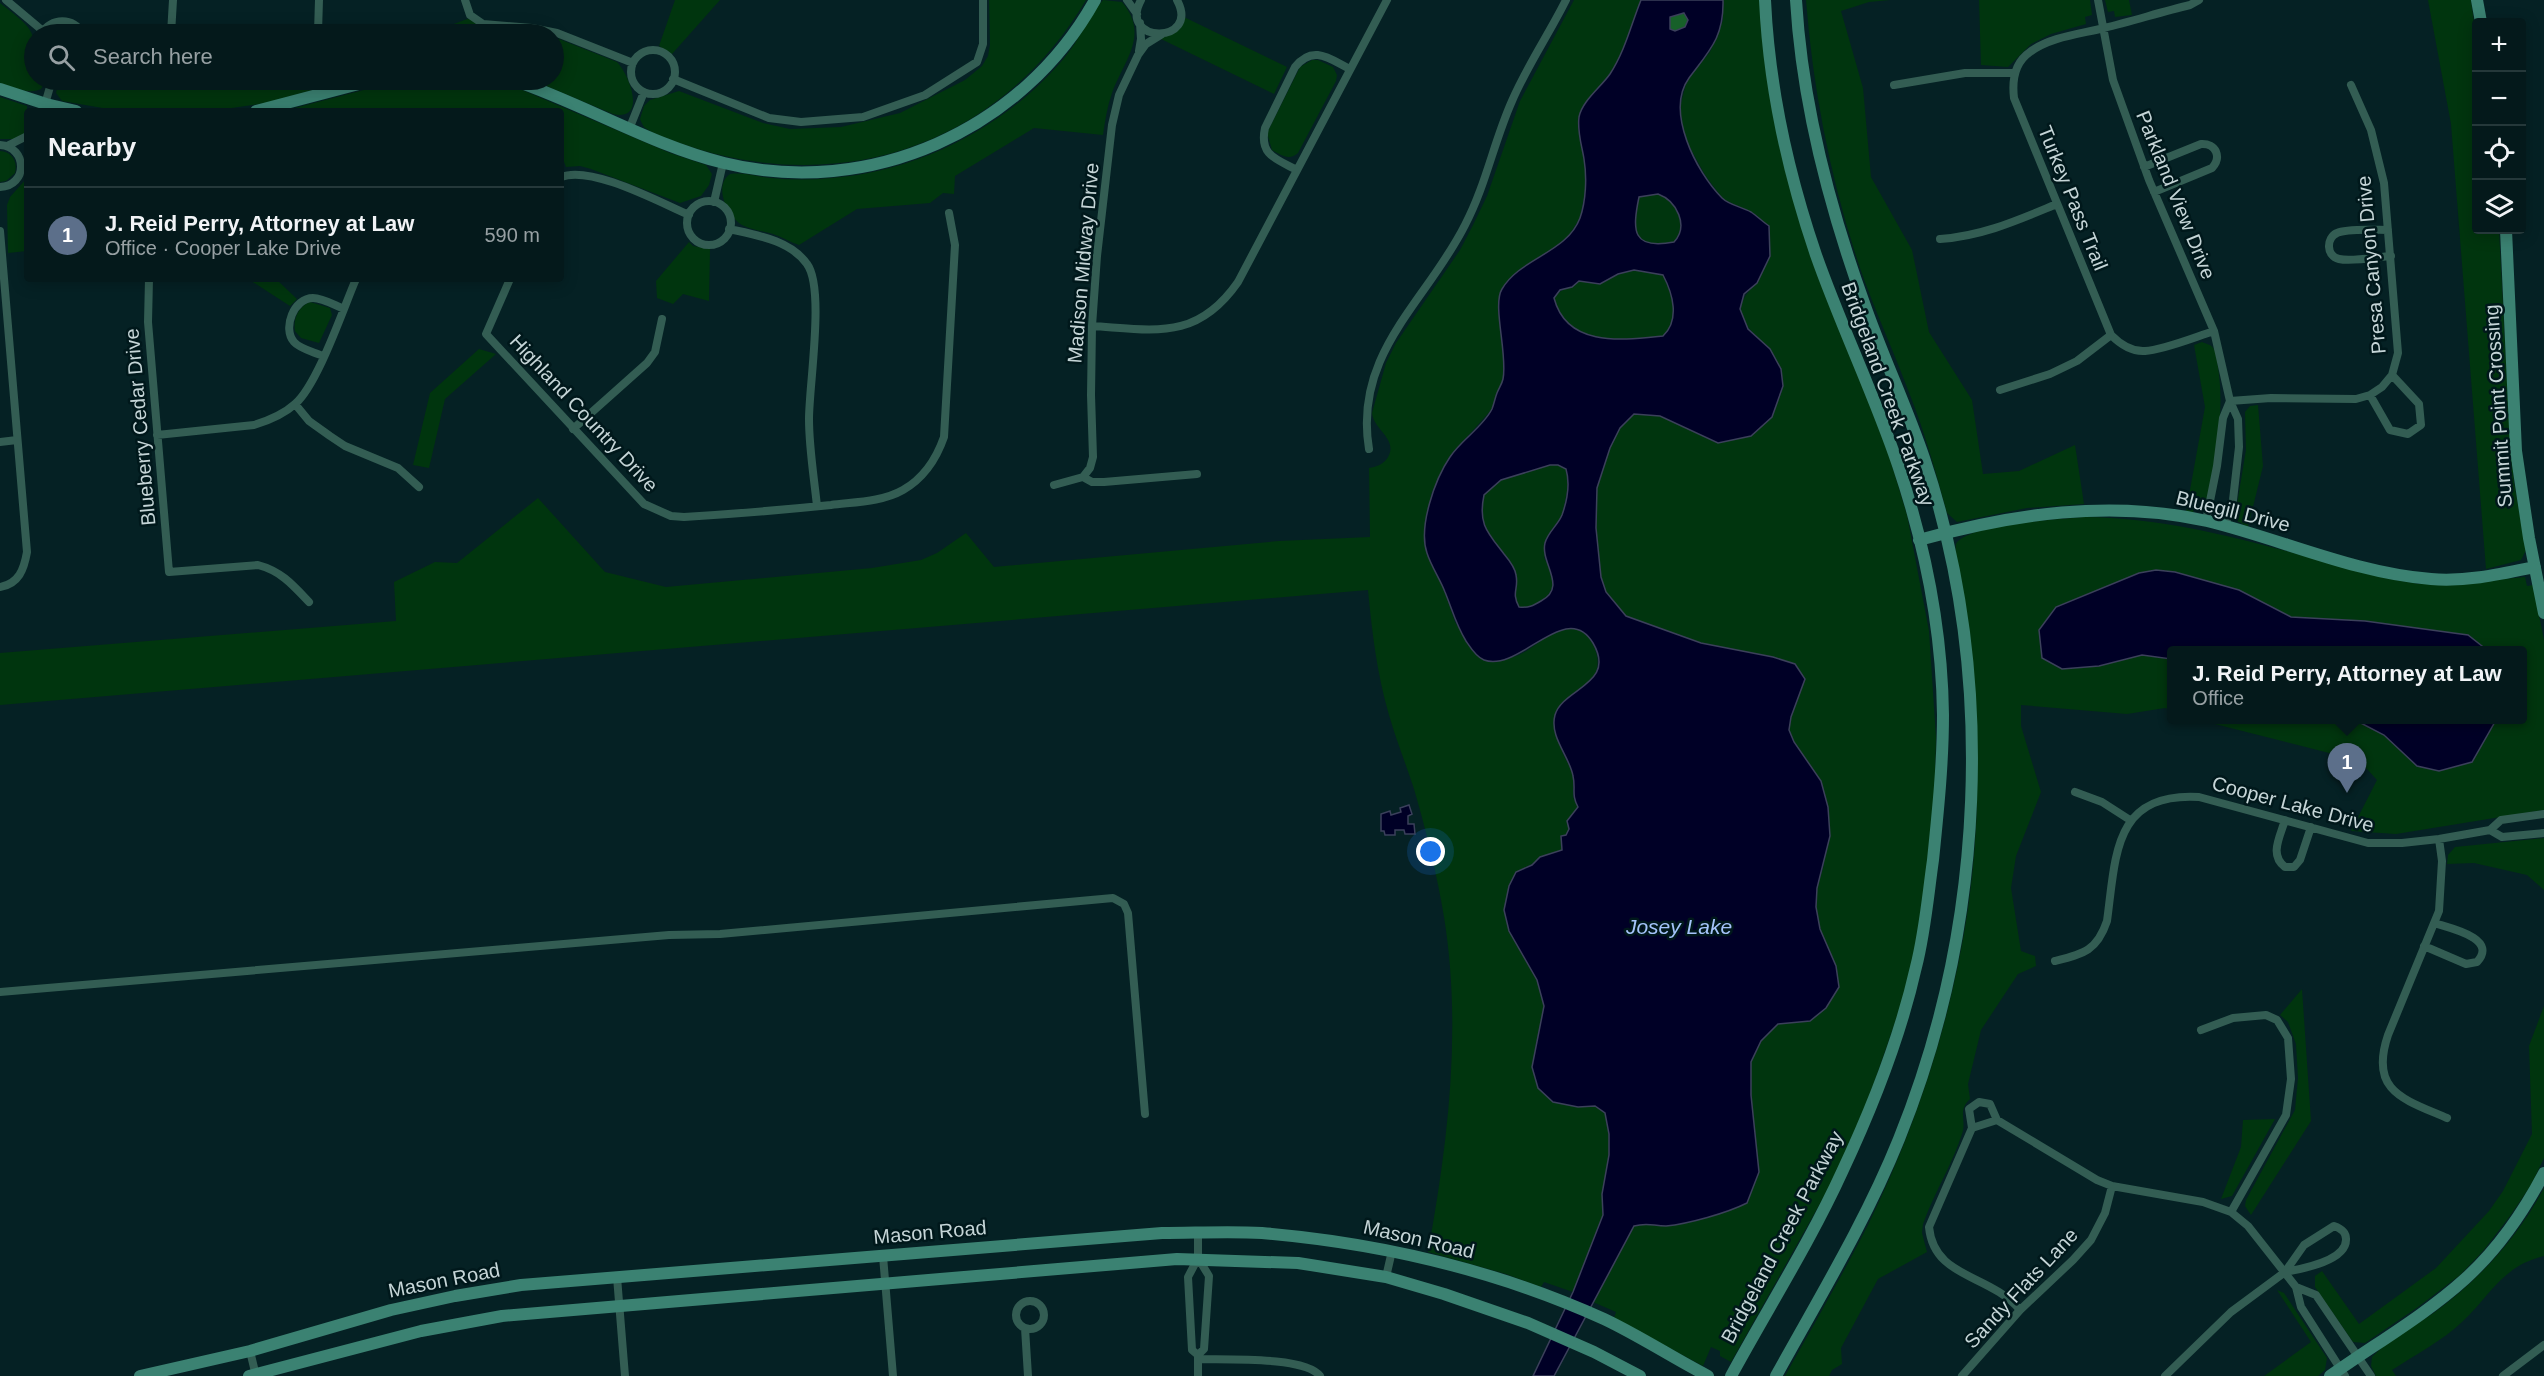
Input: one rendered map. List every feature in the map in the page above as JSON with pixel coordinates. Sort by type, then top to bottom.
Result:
[{"type":"main road","points":[[538,90],[688,152],[723,163],[755,170],[824,172],[861,168],[930,148],[969,129],[1000,109],[1050,65],[1073,37],[1095,0]]},
{"type":"main road","name":"Bridgeland Creek Parkway","points":[[1731,1376],[1842,1173],[1888,1062],[1917,965],[1926,913],[1941,781],[1943,714],[1939,643],[1919,540],[1899,469],[1816,255],[1799,198],[1782,134],[1771,74],[1765,0]]},
{"type":"main road","name":"Bridgeland Creek Parkway","points":[[1776,1376],[1851,1240],[1900,1137],[1925,1065],[1949,971],[1967,848],[1971,780],[1971,713],[1965,640],[1945,533],[1925,460],[1865,306],[1829,190],[1813,126],[1796,0]]},
{"type":"main road","points":[[2477,0],[2480,18]]},
{"type":"main road","points":[[0,89],[45,108]]},
{"type":"main road","points":[[267,108],[336,90]]},
{"type":"main road","name":"Summit Point Crossing","points":[[2506,234],[2516,451],[2539,566],[2544,613]]},
{"type":"main road","name":"Bluegill Drive","points":[[1919,540],[2008,518],[2059,512],[2143,512],[2206,521],[2389,573],[2433,579],[2491,576],[2539,566]]},
{"type":"main road","points":[[2338,1374],[2466,1278],[2504,1237],[2544,1173]]},
{"type":"main road","name":"Mason Road","points":[[140,1376],[250,1351],[392,1310],[521,1285],[1162,1233],[1260,1233],[1351,1243],[1442,1262],[1539,1293],[1604,1320],[1708,1376]]},
{"type":"main road","points":[[254,1375],[467,1321],[619,1305],[885,1282],[1198,1258],[1298,1263],[1386,1277],[1528,1323],[1594,1352],[1640,1376]]},
{"type":"street","points":[[6,0],[32,24]]},
{"type":"street","points":[[172,24],[173,0]]},
{"type":"street","points":[[318,24],[319,0]]},
{"type":"street","points":[[465,0],[470,15],[483,24]]},
{"type":"street","points":[[674,79],[769,118],[801,122],[863,117],[925,95],[977,62],[983,44],[984,0]]},
{"type":"street","points":[[1127,0],[1149,32],[1162,34]]},
{"type":"street","name":"Madison Midway Drive","points":[[1138,55],[1141,39],[1138,19],[1142,0]]},
{"type":"street","points":[[1092,326],[1134,329],[1175,328],[1189,325],[1216,309],[1238,282],[1387,0]]},
{"type":"street","points":[[1369,449],[1365,413],[1380,359],[1399,323],[1438,270],[1466,225],[1487,173],[1511,102],[1566,0]]},
{"type":"street","name":"Parkland View Drive","points":[[2098,0],[2113,80],[2154,192],[2214,332],[2230,401],[2238,419],[2239,447],[2233,500],[2225,526]]},
{"type":"street","points":[[1894,85],[1965,73],[2015,73],[2021,61],[2030,52],[2059,39],[2199,0]]},
{"type":"street","name":"Madison Midway Drive","points":[[1083,477],[1094,457],[1090,396],[1092,326],[1097,256],[1115,108],[1138,55],[1146,44],[1169,32],[1179,22],[1181,9],[1178,1]]},
{"type":"street","points":[[53,24],[63,21],[71,24]]},
{"type":"street","points":[[564,36],[633,63]]},
{"type":"street","points":[[644,51],[661,51],[673,62],[674,79],[670,85],[658,93],[644,92],[633,80],[633,63],[644,51]]},
{"type":"street","points":[[1297,170],[1269,153],[1264,147],[1263,137],[1294,67],[1300,59],[1316,54],[1325,56],[1350,69]]},
{"type":"street","name":"Turkey Pass Trail","points":[[2015,73],[2012,85],[2014,98],[2111,335]]},
{"type":"street","name":"Presa Canyon Drive","points":[[2351,85],[2371,130],[2384,183],[2398,353],[2392,375]]},
{"type":"street","points":[[45,108],[50,90]]},
{"type":"street","points":[[630,127],[644,92]]},
{"type":"street","points":[[3,146],[24,137]]},
{"type":"street","points":[[2144,167],[2201,144],[2210,145],[2216,151],[2217,160],[2212,168],[2154,192]]},
{"type":"street","points":[[3,146],[20,157],[22,167]]},
{"type":"street","points":[[0,187],[9,186],[16,181],[24,161]]},
{"type":"street","points":[[714,202],[723,163]]},
{"type":"street","points":[[564,176],[587,174],[689,215]]},
{"type":"street","points":[[714,202],[724,207],[729,215],[729,229],[723,240],[705,245],[690,235],[687,226],[689,215],[699,203],[714,202]]},
{"type":"street","points":[[1940,239],[1990,232],[2057,204]]},
{"type":"street","name":"Highland Country Drive","points":[[509,282],[486,334],[631,493],[644,504],[670,516],[719,515],[871,500],[901,491],[924,474],[938,453],[946,420],[955,245],[949,213]]},
{"type":"street","points":[[729,229],[777,242],[802,257],[810,267],[815,295],[809,432],[817,506]]},
{"type":"street","points":[[2388,230],[2340,232],[2332,237],[2329,245],[2331,254],[2339,259],[2391,256]]},
{"type":"street","points":[[0,231],[2,288],[27,552],[25,566],[18,578],[8,586],[0,587]]},
{"type":"street","name":"Blueberry Cedar Drive","points":[[149,282],[148,322],[169,572],[258,565],[272,569],[288,579],[309,602]]},
{"type":"street","points":[[157,435],[254,425],[295,405],[315,375],[355,282]]},
{"type":"street","points":[[323,356],[297,345],[289,331],[290,320],[301,302],[309,298],[317,298],[344,309]]},
{"type":"street","points":[[573,429],[647,363],[655,352],[662,319]]},
{"type":"street","points":[[2000,390],[2050,374],[2077,361],[2111,335],[2132,350],[2145,351],[2214,332]]},
{"type":"street","points":[[2230,401],[2271,398],[2356,399],[2370,395],[2382,387],[2392,375],[2419,404],[2421,425],[2408,434],[2390,430],[2370,395]]},
{"type":"street","name":"Parkland View Drive","points":[[2206,521],[2223,418],[2230,401]]},
{"type":"street","points":[[295,405],[309,420],[345,446],[398,468],[419,487]]},
{"type":"street","points":[[0,442],[17,440]]},
{"type":"street","points":[[1054,485],[1083,477],[1092,482],[1104,482],[1197,474]]},
{"type":"street","points":[[2055,961],[2080,954],[2093,947],[2102,933],[2107,921],[2120,838],[2130,820],[2102,802],[2075,792]]},
{"type":"street","name":"Cooper Lake Drive","points":[[2130,820],[2146,807],[2162,800],[2181,796],[2199,797],[2368,843],[2402,843],[2490,830],[2501,820],[2544,814]]},
{"type":"street","points":[[2285,820],[2275,854],[2278,862],[2285,867],[2294,867],[2300,860],[2311,827]]},
{"type":"street","name":"Cooper Lake Drive","points":[[2490,830],[2502,837],[2544,833]]},
{"type":"street","points":[[2439,839],[2442,861],[2439,911],[2382,1053],[2382,1068],[2385,1081],[2395,1093],[2447,1118]]},
{"type":"street","points":[[0,992],[658,936],[720,934],[1113,898],[1124,904],[1128,913],[1145,1114]]},
{"type":"street","points":[[2424,946],[2466,964],[2477,962],[2482,955],[2483,948],[2476,938],[2434,923]]},
{"type":"street","points":[[2201,1030],[2233,1018],[2266,1015],[2277,1020],[2288,1038],[2291,1079],[2286,1115],[2231,1212]]},
{"type":"street","points":[[2020,1310],[2001,1291],[1947,1264],[1933,1248],[1929,1227],[1972,1128],[1969,1109],[1978,1102],[1990,1104],[1997,1120],[2072,1167],[2112,1186],[2203,1202],[2231,1212],[2248,1226],[2296,1287],[2301,1307],[2338,1374]]},
{"type":"street","points":[[1972,1128],[1997,1120]]},
{"type":"street","name":"Sandy Flats Lane","points":[[1962,1376],[2020,1310],[2091,1240],[2105,1213],[2112,1186]]},
{"type":"street","points":[[2165,1376],[2231,1312],[2285,1272],[2304,1245],[2327,1228],[2334,1226],[2340,1228],[2346,1235],[2346,1242],[2342,1250],[2317,1266],[2285,1272]]},
{"type":"street","points":[[1198,1233],[1198,1258],[1188,1277],[1192,1350],[1198,1357],[1305,1365],[1320,1376]]},
{"type":"street","points":[[1386,1277],[1392,1251]]},
{"type":"street","points":[[883,1256],[893,1376]]},
{"type":"street","points":[[1198,1258],[1209,1276],[1204,1349],[1198,1357],[1198,1376]]},
{"type":"street","points":[[617,1277],[625,1376]]},
{"type":"street","points":[[2296,1287],[2316,1295],[2371,1376]]},
{"type":"street","points":[[1025,1328],[1028,1376]]},
{"type":"street","points":[[2503,1376],[2544,1345]]},
{"type":"street","points":[[250,1351],[254,1375]]},
{"type":"green space","points":[[675,0],[720,0],[672,54],[659,46]]},
{"type":"green space","points":[[989,0],[1086,0],[1054,46],[1016,85],[974,117],[928,141],[878,157],[826,164],[772,163],[716,154],[678,142],[644,127],[640,119],[644,106],[650,100],[679,91],[763,123],[790,129],[841,127],[900,113],[965,80],[982,66],[988,56],[990,45]]},
{"type":"green space","points":[[1103,0],[1122,2],[1130,14],[1134,26],[1134,37],[1132,48],[1110,98],[1103,135],[1034,128],[955,176],[954,194],[943,193],[930,203],[857,209],[799,245],[742,225],[736,221],[727,208],[722,193],[725,179],[730,174],[801,180],[864,174],[929,155],[960,141],[990,124],[1042,81],[1065,57]]},
{"type":"green space","points":[[1574,0],[1641,0],[1626,45],[1610,75],[1579,115],[1580,141],[1585,160],[1585,191],[1580,218],[1566,240],[1512,276],[1504,342],[1503,381],[1492,409],[1449,457],[1431,494],[1427,554],[1439,575],[1455,622],[1474,652],[1516,656],[1551,634],[1571,627],[1580,630],[1589,638],[1597,656],[1596,672],[1580,690],[1575,700],[1562,752],[1573,773],[1573,797],[1578,807],[1567,821],[1569,829],[1566,835],[1561,837],[1562,851],[1516,872],[1509,931],[1537,980],[1544,1006],[1535,1048],[1578,1107],[1595,1106],[1605,1113],[1609,1134],[1609,1155],[1602,1194],[1603,1215],[1573,1292],[1544,1282],[1541,1287],[1506,1274],[1428,1252],[1447,1127],[1452,1043],[1449,959],[1435,868],[1414,789],[1381,684],[1368,590],[0,705],[0,653],[396,621],[394,582],[435,562],[457,563],[538,498],[605,572],[666,587],[872,568],[921,560],[937,553],[966,533],[994,567],[1279,541],[1370,537],[1369,468],[1378,466],[1386,460],[1390,453],[1389,441],[1377,425],[1372,413],[1386,363],[1396,343],[1460,250],[1473,225],[1487,196],[1520,101]]},
{"type":"green space","points":[[1723,0],[1762,0],[1775,118],[1881,429],[1907,515],[1929,631],[1936,738],[1934,817],[1915,952],[1901,1005],[1867,1103],[1832,1182],[1731,1362],[1720,1356],[1720,1351],[1711,1347],[1703,1366],[1614,1318],[1616,1312],[1593,1302],[1633,1226],[1647,1223],[1665,1226],[1759,1172],[1751,1095],[1751,1062],[1761,1041],[1778,1024],[1810,1021],[1836,966],[1820,929],[1816,907],[1817,888],[1824,865],[1821,781],[1794,742],[1789,730],[1791,717],[1805,679],[1795,664],[1773,657],[1701,643],[1626,616],[1606,592],[1601,577],[1596,528],[1597,488],[1610,448],[1620,428],[1634,414],[1660,416],[1718,443],[1772,417],[1783,385],[1780,369],[1773,355],[1745,322],[1741,310],[1744,298],[1757,283],[1751,212],[1723,199],[1705,175],[1682,133],[1680,107],[1687,80],[1710,52],[1723,20]]},
{"type":"green space","points":[[1806,0],[1890,0],[1869,2],[1841,11],[1863,88],[1871,177],[1912,250],[1929,332],[1972,400],[1983,474],[2019,471],[2075,445],[2084,504],[2027,508],[1957,522],[1947,513],[1921,424],[1860,268],[1840,202],[1813,68]]},
{"type":"green space","points":[[1979,0],[2090,0],[2092,15],[2085,17],[2086,24],[2051,34],[2031,44],[2008,67],[1981,65]]},
{"type":"green space","points":[[2105,0],[2129,0],[2132,15],[2115,17],[2114,11],[2108,12]]},
{"type":"green space","points":[[2428,0],[2471,0],[2473,18],[2472,234],[2499,234],[2510,437],[2514,482],[2526,550],[2521,560],[2486,569],[2451,124]]},
{"type":"green space","points":[[0,3],[25,24],[24,90],[38,90],[26,91],[0,83]]},
{"type":"green space","points":[[1684,13],[1688,20],[1685,27],[1674,31],[1670,29],[1670,17]]},
{"type":"green space","points":[[1184,17],[1287,67],[1274,94],[1159,38],[1169,35]]},
{"type":"green space","points":[[470,18],[479,24],[454,24]]},
{"type":"green space","points":[[564,41],[617,62],[622,68],[630,86],[633,104],[630,111],[624,115],[613,114],[556,90],[564,90]]},
{"type":"green space","points":[[1312,60],[1318,60],[1333,67],[1337,75],[1336,81],[1298,153],[1291,157],[1285,156],[1272,150],[1267,133],[1300,67]]},
{"type":"green space","points":[[57,90],[313,90],[266,103],[232,108],[103,108],[62,101],[56,93]]},
{"type":"green space","points":[[364,90],[522,90],[670,153],[706,165],[712,174],[709,185],[701,196],[680,203],[591,169],[580,166],[566,167],[564,162],[564,108],[295,108]]},
{"type":"green space","points":[[0,97],[27,106],[24,108],[24,135],[17,139],[0,139]]},
{"type":"green space","points":[[0,151],[11,155],[16,169],[6,181],[0,182]]},
{"type":"green space","points":[[24,181],[24,251],[8,253],[7,205],[10,197]]},
{"type":"green space","points":[[1658,194],[1671,202],[1679,215],[1681,229],[1674,242],[1650,243],[1638,235],[1636,220],[1639,197]]},
{"type":"green space","points":[[689,242],[693,246],[710,249],[709,301],[683,294],[673,304],[657,298],[656,281]]},
{"type":"green space","points":[[1634,270],[1663,275],[1667,282],[1672,298],[1673,315],[1672,322],[1663,336],[1631,339],[1598,337],[1571,326],[1561,314],[1554,298],[1560,292],[1582,280],[1597,282]]},
{"type":"green space","points":[[253,282],[279,282],[297,299],[290,306]]},
{"type":"green space","points":[[310,302],[330,308],[332,315],[319,343],[301,338],[295,331],[297,314]]},
{"type":"green space","points":[[2202,342],[2211,346],[2216,355],[2220,384],[2220,418],[2206,503],[2203,508],[2195,506],[2193,513],[2186,512],[2205,407],[2194,345]]},
{"type":"green space","points":[[479,349],[496,354],[445,399],[429,468],[413,465],[430,393]]},
{"type":"green space","points":[[2258,405],[2263,466],[2248,527],[2237,521],[2236,510],[2246,450],[2245,412],[2250,406]]},
{"type":"green space","points":[[1550,465],[1558,465],[1566,469],[1569,481],[1562,516],[1550,532],[1544,558],[1552,573],[1553,582],[1544,599],[1532,606],[1519,607],[1515,594],[1517,580],[1515,571],[1486,529],[1483,515],[1484,495],[1501,480]]},
{"type":"green space","points":[[2085,517],[2124,519],[2201,530],[2390,579],[2419,584],[2452,584],[2525,577],[2527,586],[2533,585],[2544,640],[2544,810],[2396,834],[2351,831],[2377,780],[2367,769],[2341,756],[2215,724],[2363,724],[2384,735],[2417,766],[2472,762],[2494,724],[2527,724],[2527,646],[2482,646],[2467,635],[2365,621],[2291,617],[2239,590],[2175,572],[2156,570],[2139,573],[2056,607],[2049,617],[2099,666],[2142,655],[2167,658],[2167,709],[2127,714],[2021,705],[2021,726],[2041,792],[2016,856],[2011,888],[2021,951],[2035,956],[2036,966],[2018,974],[1981,1030],[1968,1084],[1970,1099],[1963,1112],[1962,1134],[1923,1224],[1922,1233],[1927,1252],[1878,1279],[1841,1348],[1842,1364],[1832,1370],[1829,1376],[1785,1376],[1868,1225],[1891,1174],[1931,1069],[1959,959],[1969,904],[1975,848],[1977,771],[1976,708],[1968,625],[1956,562],[1956,544],[1963,537],[1977,532],[2037,521]]},
{"type":"green space","points":[[2544,838],[2544,890],[2527,875],[2474,863],[2447,864],[2448,855],[2455,847]]},
{"type":"green space","points":[[2302,989],[2311,1121],[2251,1215],[2245,1206],[2246,1200],[2295,1110],[2298,1078],[2296,1044],[2288,1022],[2280,1015]]},
{"type":"green space","points":[[2544,1006],[2544,1158],[2531,1185],[2483,1251],[2460,1275],[2365,1343],[2353,1342],[2315,1287],[2315,1276],[2322,1271],[2359,1324],[2436,1268],[2489,1211],[2503,1191],[2532,1134],[2529,1046]]},
{"type":"green space","points":[[2275,1119],[2232,1196],[2221,1199],[2241,1147],[2243,1120]]},
{"type":"green space","points":[[2544,1188],[2544,1256],[2507,1274],[2454,1329],[2392,1370],[2396,1376],[2376,1376],[2371,1366],[2372,1357],[2467,1286],[2510,1240]]},
{"type":"green space","points":[[2277,1290],[2284,1293],[2327,1358],[2325,1370],[2318,1376],[2264,1376],[2311,1342]]},
{"type":"water","name":"Josey Lake","points":[[1641,0],[1723,0],[1723,13],[1718,34],[1682,92],[1680,107],[1682,124],[1694,157],[1712,187],[1722,198],[1751,212],[1769,226],[1770,256],[1757,283],[1744,294],[1740,309],[1748,329],[1770,349],[1781,369],[1783,386],[1772,417],[1751,436],[1718,443],[1660,416],[1634,414],[1620,428],[1610,448],[1597,488],[1596,528],[1601,577],[1606,592],[1626,616],[1701,643],[1773,657],[1795,664],[1805,679],[1791,717],[1789,730],[1794,742],[1821,781],[1828,807],[1830,836],[1817,888],[1816,907],[1820,929],[1836,966],[1839,987],[1826,1008],[1810,1021],[1778,1024],[1761,1041],[1751,1062],[1751,1095],[1759,1172],[1747,1203],[1685,1223],[1666,1226],[1647,1224],[1634,1226],[1554,1376],[1533,1376],[1573,1292],[1603,1215],[1602,1194],[1609,1155],[1609,1134],[1605,1113],[1595,1106],[1578,1107],[1553,1102],[1538,1088],[1532,1067],[1544,1006],[1537,980],[1509,931],[1504,910],[1509,886],[1516,872],[1532,865],[1540,857],[1562,850],[1561,836],[1566,835],[1569,829],[1567,821],[1578,807],[1571,769],[1555,731],[1555,715],[1568,698],[1594,677],[1599,657],[1593,643],[1582,631],[1570,628],[1556,632],[1498,661],[1478,657],[1459,629],[1427,553],[1426,517],[1444,466],[1488,416],[1503,381],[1504,357],[1499,318],[1499,296],[1502,289],[1520,270],[1565,240],[1574,230],[1580,218],[1586,181],[1579,117],[1584,105],[1615,65]],"holes":[[[1684,13],[1688,20],[1685,27],[1675,31],[1670,29],[1670,17]],[[1658,194],[1671,202],[1681,222],[1681,229],[1674,242],[1650,243],[1638,235],[1636,220],[1639,197]],[[1634,270],[1663,275],[1670,290],[1673,307],[1672,322],[1663,336],[1631,339],[1598,337],[1571,326],[1561,314],[1554,298],[1560,290],[1572,287],[1579,281],[1600,284],[1618,274]],[[1550,465],[1558,465],[1566,469],[1568,480],[1564,510],[1548,535],[1544,551],[1553,582],[1552,589],[1549,595],[1528,607],[1519,607],[1515,594],[1517,580],[1514,569],[1483,521],[1484,495],[1501,480]]]},
{"type":"water","points":[[2156,570],[2175,572],[2239,590],[2291,617],[2365,621],[2468,635],[2482,646],[2167,646],[2167,658],[2142,655],[2099,666],[2062,669],[2042,658],[2039,630],[2056,607],[2139,573]]},
{"type":"water","points":[[2363,724],[2494,724],[2472,762],[2439,771],[2417,766],[2384,735]]},
{"type":"water","points":[[1409,805],[1412,814],[1408,816],[1408,824],[1414,824],[1415,834],[1405,834],[1404,830],[1395,830],[1395,835],[1385,835],[1384,831],[1381,831],[1381,814],[1390,811],[1391,815],[1401,812],[1400,808]]},
{"type":"place","name":"J. Reid Perry, Attorney at Law","points":[[2347,793]]}]
